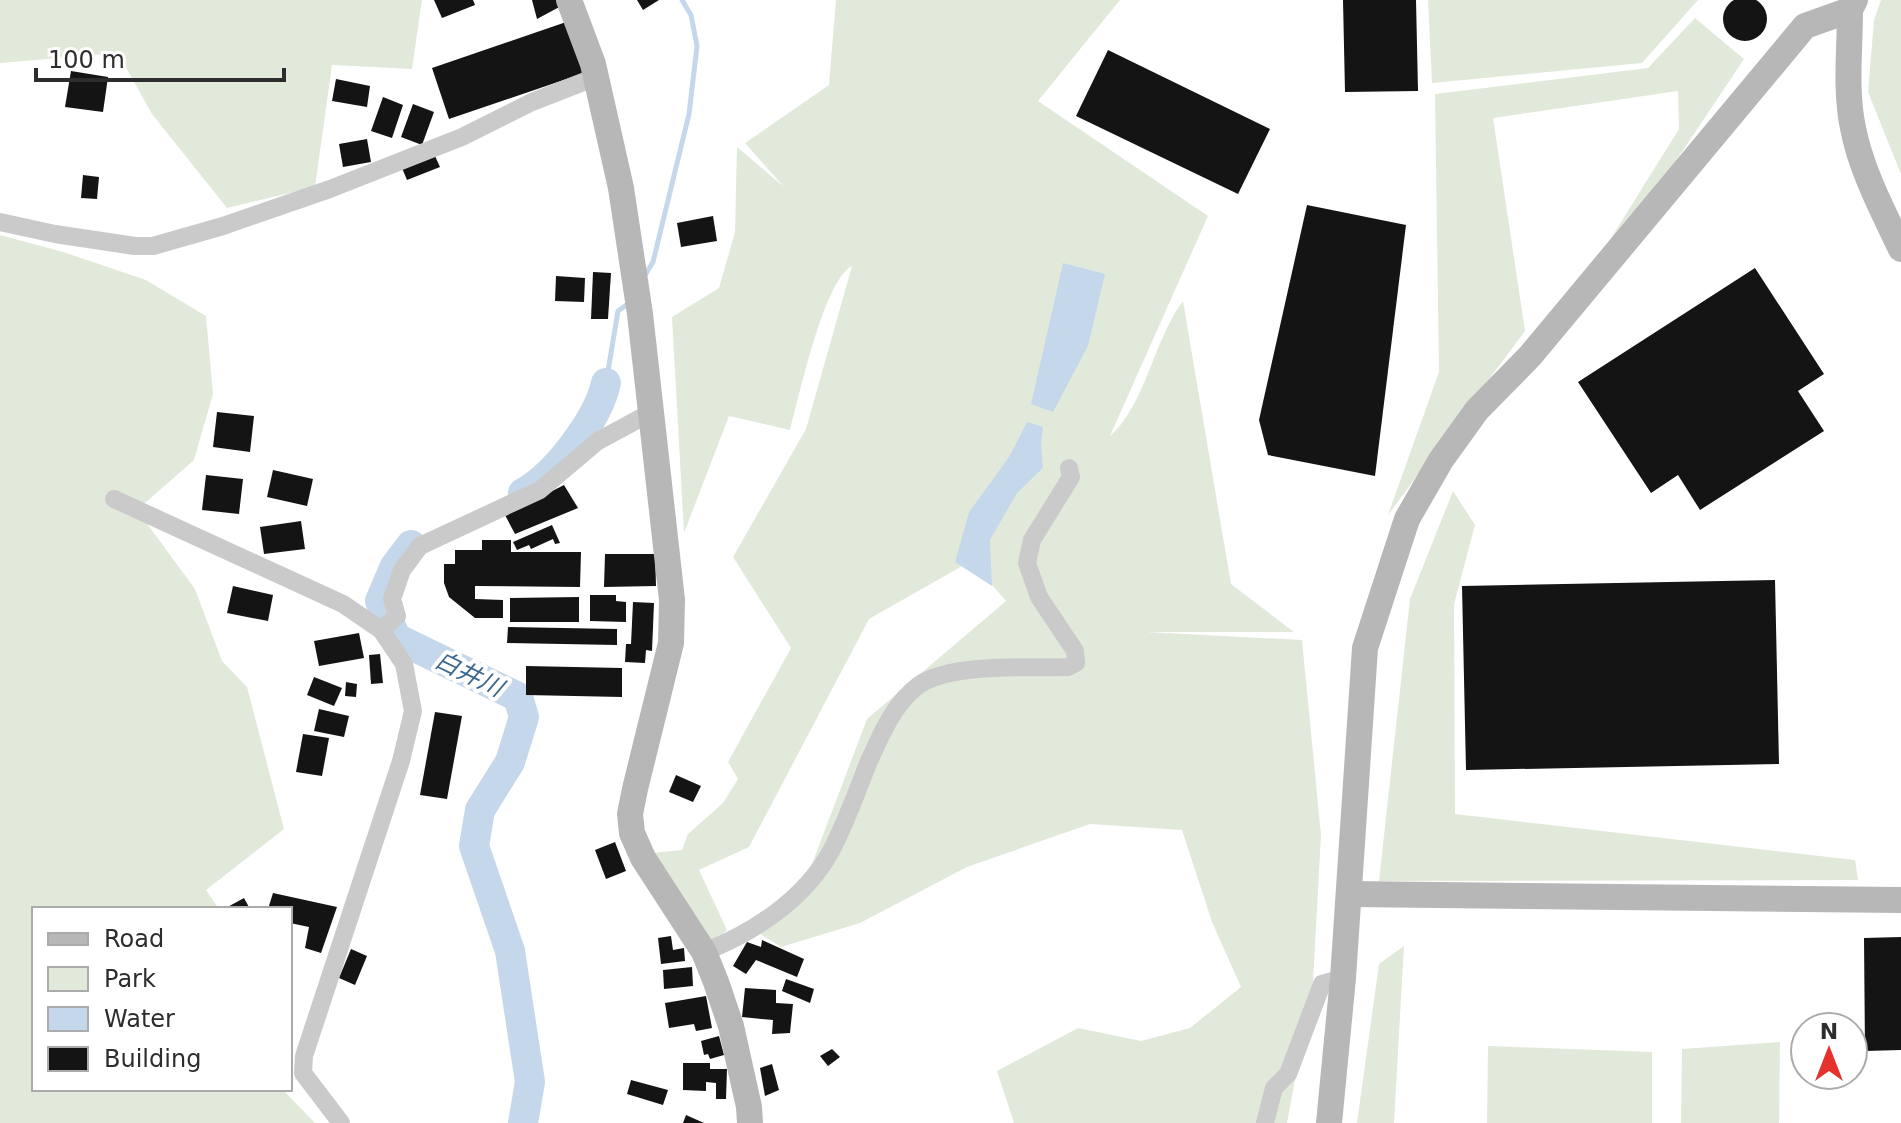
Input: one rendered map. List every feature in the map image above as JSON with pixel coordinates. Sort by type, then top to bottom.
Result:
[{"type":"street","points":[[569,0],[596,77],[621,188],[640,314],[672,600],[671,643],[635,789],[630,814],[632,833],[643,858],[704,952],[731,1026],[750,1123]]},
{"type":"street","points":[[1329,1123],[1343,978],[1365,648],[1388,572],[1414,507],[1441,460],[1477,410],[1530,356],[1805,26],[1853,5],[1849,102],[1853,130],[1871,183],[1901,249]]},
{"type":"street","points":[[0,222],[68,236],[153,246],[223,226],[330,189],[462,137],[532,102],[596,77]]},
{"type":"street","points":[[381,630],[397,616],[392,599],[402,570],[420,546],[540,490],[598,441],[650,413]]},
{"type":"street","points":[[704,952],[733,940],[786,904],[814,876],[831,851],[879,738],[899,704],[919,685],[951,671],[1068,667],[1076,663],[1075,651],[1039,597],[1027,563],[1032,540],[1071,477],[1069,468]]},
{"type":"street","points":[[114,499],[343,604],[381,630],[404,664],[413,711],[401,761],[304,1056],[303,1073],[341,1123]]},
{"type":"street","points":[[1349,894],[1901,900]]},
{"type":"street","points":[[1265,1123],[1274,1088],[1288,1074],[1322,984],[1343,978]]},
{"type":"green space","points":[[0,0],[422,0],[412,69],[332,65],[315,187],[227,208],[152,114],[118,53],[0,63]]},
{"type":"green space","points":[[836,0],[1120,0],[1038,101],[1208,216],[1110,436],[1132,407],[1164,334],[1183,301],[1231,584],[1294,632],[1146,632],[1302,640],[1321,835],[1313,981],[1287,1123],[1014,1123],[997,1071],[1078,1028],[1141,1041],[1190,1028],[1241,987],[1212,922],[1182,830],[1090,824],[967,867],[860,923],[781,947],[754,930],[786,904],[812,864],[867,719],[1006,601],[971,561],[869,619],[749,847],[699,870],[727,930],[710,945],[652,853],[682,850],[688,834],[723,803],[738,779],[728,762],[791,648],[733,557],[806,429],[852,266],[842,276],[822,315],[790,430],[729,416],[684,533],[672,317],[719,288],[735,232],[737,147],[784,187],[745,143],[829,85]]},
{"type":"green space","points":[[1428,0],[1698,0],[1642,63],[1432,83]]},
{"type":"green space","points":[[1881,0],[1901,0],[1901,174],[1868,92],[1874,20]]},
{"type":"green space","points":[[1695,18],[1744,59],[1619,246],[1608,243],[1679,129],[1678,91],[1493,118],[1525,331],[1388,515],[1439,372],[1435,94],[1648,68]]},
{"type":"green space","points":[[0,235],[146,280],[206,316],[213,394],[194,460],[137,510],[195,589],[222,661],[247,687],[284,829],[206,890],[218,907],[32,907],[32,1091],[286,1091],[315,1123],[0,1123]]},
{"type":"green space","points":[[1453,491],[1475,525],[1454,604],[1455,814],[1855,860],[1858,880],[1379,881],[1410,599]]},
{"type":"green space","points":[[1404,946],[1394,1123],[1357,1123],[1379,964]]},
{"type":"green space","points":[[1780,1042],[1779,1123],[1681,1123],[1682,1049]]},
{"type":"green space","points":[[1488,1046],[1652,1052],[1652,1123],[1487,1123]]},
{"type":"water","points":[[1063,263],[1105,274],[1088,346],[1053,412],[1031,404]]},
{"type":"water","points":[[1027,422],[1043,427],[1043,468],[1017,493],[990,540],[992,586],[955,562],[969,512],[1009,457]]},
{"type":"building","points":[[1737,-1],[1753,-1],[1761,3],[1767,19],[1761,35],[1745,41],[1729,35],[1723,19],[1729,3]]},
{"type":"building","points":[[434,0],[473,0],[475,5],[442,18]]},
{"type":"building","points":[[532,0],[561,0],[563,5],[537,19]]},
{"type":"building","points":[[637,0],[659,0],[643,10]]},
{"type":"building","points":[[1343,0],[1416,0],[1418,91],[1345,92]]},
{"type":"building","points":[[572,20],[590,71],[449,119],[432,68]]},
{"type":"building","points":[[1108,50],[1270,129],[1238,194],[1076,116]]},
{"type":"building","points":[[71,71],[108,77],[103,112],[65,107]]},
{"type":"building","points":[[336,79],[370,86],[367,107],[332,101]]},
{"type":"building","points":[[383,97],[403,105],[392,138],[371,131]]},
{"type":"building","points":[[413,104],[434,112],[422,145],[401,137]]},
{"type":"building","points":[[367,139],[371,162],[343,167],[339,144]]},
{"type":"building","points":[[435,156],[440,167],[407,180],[402,168]]},
{"type":"building","points":[[83,175],[99,177],[97,199],[81,198]]},
{"type":"building","points":[[1307,205],[1406,225],[1375,476],[1268,455],[1259,420]]},
{"type":"building","points":[[713,216],[717,241],[681,247],[677,223]]},
{"type":"building","points":[[1755,268],[1824,374],[1798,391],[1824,431],[1700,510],[1678,475],[1651,493],[1578,382]]},
{"type":"building","points":[[593,272],[611,273],[608,319],[591,319]]},
{"type":"building","points":[[556,276],[585,278],[584,302],[555,301]]},
{"type":"building","points":[[217,412],[254,416],[250,452],[213,447]]},
{"type":"building","points":[[273,470],[313,479],[307,506],[267,497]]},
{"type":"building","points":[[206,475],[243,479],[239,514],[202,510]]},
{"type":"building","points":[[564,485],[578,508],[515,534],[505,515]]},
{"type":"building","points":[[301,521],[305,549],[264,554],[260,527]]},
{"type":"building","points":[[552,525],[560,543],[555,544],[553,539],[531,549],[529,545],[517,550],[513,542]]},
{"type":"building","points":[[482,540],[511,540],[511,552],[581,552],[580,587],[475,586],[475,599],[503,600],[503,618],[475,618],[449,597],[444,583],[444,564],[455,564],[455,550],[482,550]]},
{"type":"building","points":[[605,554],[655,554],[656,586],[604,587]]},
{"type":"building","points":[[1775,580],[1779,764],[1466,770],[1462,586]]},
{"type":"building","points":[[233,586],[273,595],[268,621],[227,613]]},
{"type":"building","points":[[590,595],[616,595],[616,601],[626,602],[626,622],[590,621]]},
{"type":"building","points":[[579,597],[579,622],[510,622],[510,598]]},
{"type":"building","points":[[633,602],[654,603],[652,651],[646,650],[645,663],[625,662],[626,644],[631,644]]},
{"type":"building","points":[[508,627],[617,629],[617,645],[507,643]]},
{"type":"building","points":[[359,633],[364,658],[319,666],[314,641]]},
{"type":"building","points":[[380,654],[383,683],[371,684],[369,655]]},
{"type":"building","points":[[526,666],[622,668],[622,697],[526,695]]},
{"type":"building","points":[[314,677],[342,688],[334,706],[307,695]]},
{"type":"building","points":[[346,682],[357,684],[356,697],[345,696]]},
{"type":"building","points":[[319,709],[349,716],[344,737],[314,731]]},
{"type":"building","points":[[435,712],[462,716],[447,799],[420,795]]},
{"type":"building","points":[[303,734],[329,738],[322,776],[296,772]]},
{"type":"building","points":[[676,775],[701,786],[693,802],[669,792]]},
{"type":"building","points":[[615,842],[626,871],[606,879],[595,850]]},
{"type":"building","points":[[273,893],[337,907],[321,953],[305,948],[309,927],[292,923],[292,907],[269,907]]},
{"type":"building","points":[[244,898],[249,907],[228,907]]},
{"type":"building","points":[[671,936],[673,950],[684,948],[685,961],[661,964],[658,938]]},
{"type":"building","points":[[1901,937],[1901,1050],[1869,1051],[1869,1011],[1865,1011],[1864,938]]},
{"type":"building","points":[[762,940],[804,959],[797,977],[756,960],[746,974],[733,966],[747,942],[761,947]]},
{"type":"building","points":[[351,949],[367,956],[355,985],[339,978]]},
{"type":"building","points":[[692,967],[693,986],[664,989],[663,970]]},
{"type":"building","points":[[786,979],[814,989],[810,1003],[782,991]]},
{"type":"building","points":[[745,988],[776,990],[776,1003],[793,1004],[790,1033],[772,1034],[773,1020],[742,1017]]},
{"type":"building","points":[[706,996],[712,1028],[696,1031],[694,1024],[669,1028],[665,1003]]},
{"type":"building","points":[[719,1036],[724,1055],[710,1059],[708,1054],[704,1055],[701,1041]]},
{"type":"building","points":[[832,1049],[840,1057],[828,1066],[820,1056]]},
{"type":"building","points":[[683,1063],[710,1063],[710,1069],[727,1069],[726,1099],[716,1099],[716,1083],[706,1082],[706,1091],[683,1090]]},
{"type":"building","points":[[772,1064],[779,1090],[765,1096],[760,1068]]},
{"type":"building","points":[[631,1080],[668,1090],[663,1105],[627,1094]]},
{"type":"building","points":[[686,1115],[704,1123],[683,1123]]},
{"type":"waterway","points":[[644,277],[653,262],[689,114],[697,46],[691,15],[682,0]]},
{"type":"waterway","points":[[606,383],[618,311],[629,303]]},
{"type":"waterway","name":"白井川","points":[[523,493],[549,473],[574,445],[594,413],[606,383]]},
{"type":"waterway","name":"白井川","points":[[411,545],[395,566],[380,601],[396,638],[518,697],[524,717],[510,762],[480,810],[474,846],[510,951],[530,1082],[523,1123]]}]
